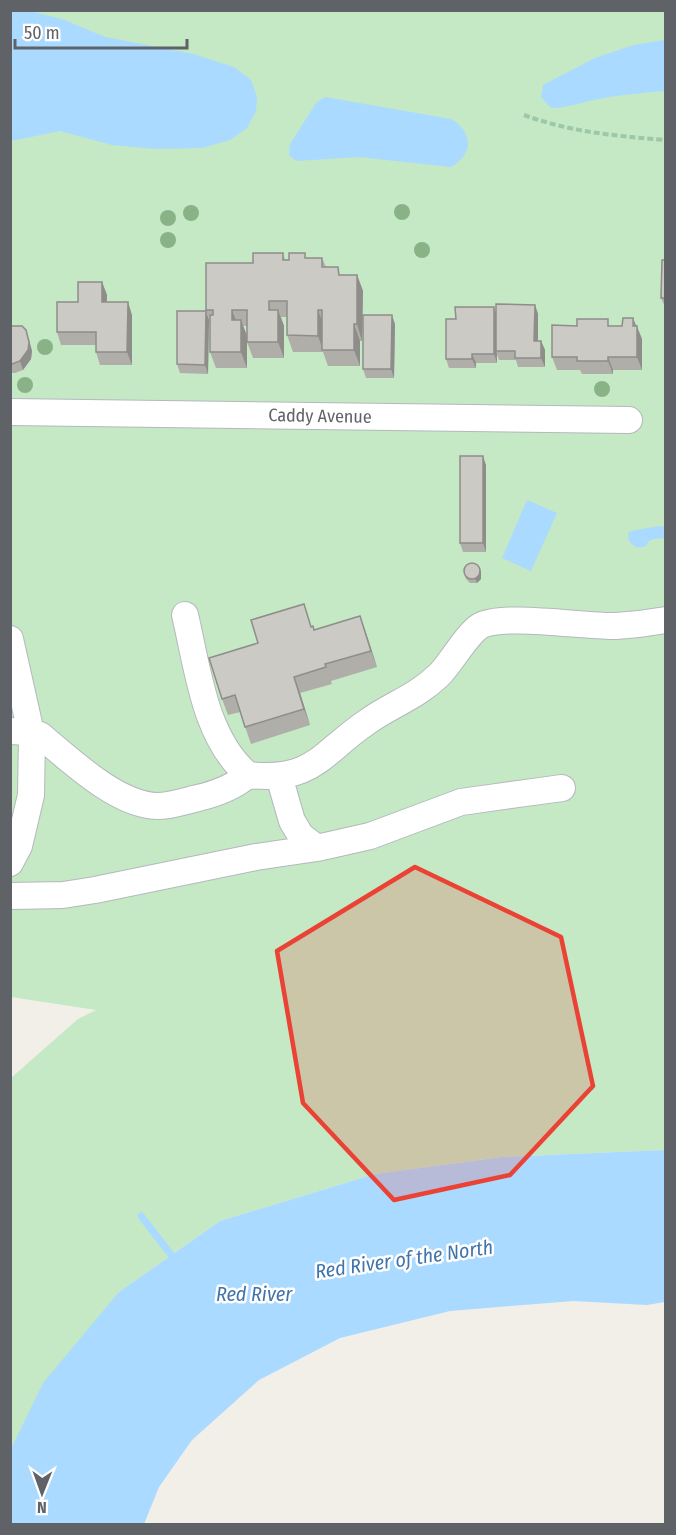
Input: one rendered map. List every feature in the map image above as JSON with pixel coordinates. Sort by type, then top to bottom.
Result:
[{"type":"street","name":"Caddy Avenue","points":[[10,412],[629,420]]},
{"type":"street","points":[[185,615],[206,704],[215,730],[225,748],[238,767],[248,775],[279,776],[307,768],[320,761],[367,722],[427,687],[448,666],[479,627],[514,621],[615,626],[666,620]]},
{"type":"street","points":[[10,862],[19,846],[32,795],[21,731],[11,640]]},
{"type":"street","points":[[21,731],[40,735],[111,790],[137,802],[156,806],[175,804],[222,789],[239,782],[248,775]]},
{"type":"street","points":[[279,776],[292,821],[301,836],[317,848]]},
{"type":"street","points":[[10,896],[63,895],[95,890],[256,857],[317,848],[370,836],[461,802],[562,788]]},
{"type":"path","points":[[524,115],[572,130],[666,140]]},
{"type":"highlighted area","points":[[415,867],[561,937],[593,1086],[510,1175],[394,1200],[303,1103],[277,951]]},
{"type":"green space","points":[[11,11],[665,11],[665,1150],[502,1157],[375,1174],[220,1221],[119,1292],[11,1449],[11,1078],[78,1019],[96,1010],[11,997]]},
{"type":"water","points":[[11,10],[29,11],[62,19],[105,37],[193,54],[234,67],[251,80],[257,97],[256,111],[247,128],[230,140],[202,148],[155,149],[112,145],[60,131],[11,141]]},
{"type":"water","points":[[665,40],[665,91],[611,97],[557,108],[551,108],[541,97],[543,85],[595,58],[634,45]]},
{"type":"water","points":[[325,97],[451,119],[464,130],[467,136],[467,150],[459,162],[451,167],[359,157],[296,161],[289,155],[290,144],[316,103]]},
{"type":"water","points":[[527,500],[557,513],[531,571],[502,558]]},
{"type":"water","points":[[665,527],[665,538],[651,540],[646,546],[641,547],[634,546],[629,541],[628,533],[631,531]]},
{"type":"water","name":"Red River","points":[[665,1150],[665,1302],[647,1305],[573,1301],[450,1311],[340,1338],[259,1380],[192,1440],[159,1487],[144,1524],[11,1524],[11,1449],[43,1383],[119,1292],[220,1221],[375,1174],[502,1157]]},
{"type":"building","points":[[253,253],[283,253],[283,260],[289,260],[289,253],[305,253],[305,258],[322,258],[322,267],[338,267],[339,275],[357,275],[357,324],[354,324],[354,350],[322,350],[322,310],[318,310],[318,336],[287,335],[287,301],[269,301],[269,310],[278,310],[278,342],[247,342],[247,310],[232,310],[232,320],[241,320],[241,352],[210,352],[210,315],[213,315],[213,310],[206,310],[206,263],[253,263]]},
{"type":"building","points":[[662,260],[666,260],[666,298],[661,298]]},
{"type":"building","points":[[78,282],[102,282],[102,302],[128,302],[127,352],[96,352],[96,332],[57,332],[57,302],[78,302]]},
{"type":"building","points":[[496,304],[535,305],[534,341],[541,341],[541,358],[515,358],[515,351],[496,351]]},
{"type":"building","points":[[455,307],[494,307],[494,354],[472,354],[472,359],[446,359],[446,319],[456,319]]},
{"type":"building","points":[[177,311],[206,311],[205,365],[177,364]]},
{"type":"building","points":[[363,315],[392,315],[391,369],[363,369]]},
{"type":"building","points":[[623,318],[633,318],[633,326],[637,326],[637,357],[608,357],[608,361],[577,361],[577,357],[552,357],[552,325],[577,326],[577,319],[608,319],[608,326],[622,326]]},
{"type":"building","points":[[10,326],[22,326],[26,330],[29,342],[28,350],[20,361],[12,364],[10,364]]},
{"type":"building","points":[[460,456],[483,456],[483,543],[460,543]]},
{"type":"building","points":[[472,563],[480,571],[472,579],[464,571]]},
{"type":"building","points":[[304,604],[314,630],[360,616],[371,651],[325,664],[326,667],[294,677],[304,709],[245,727],[235,695],[222,699],[209,658],[258,643],[251,620]]},
{"type":"waterway","points":[[141,1216],[176,1261]]},
{"type":"water label","name":"Red River of the North","points":[[404,1259]]}]
